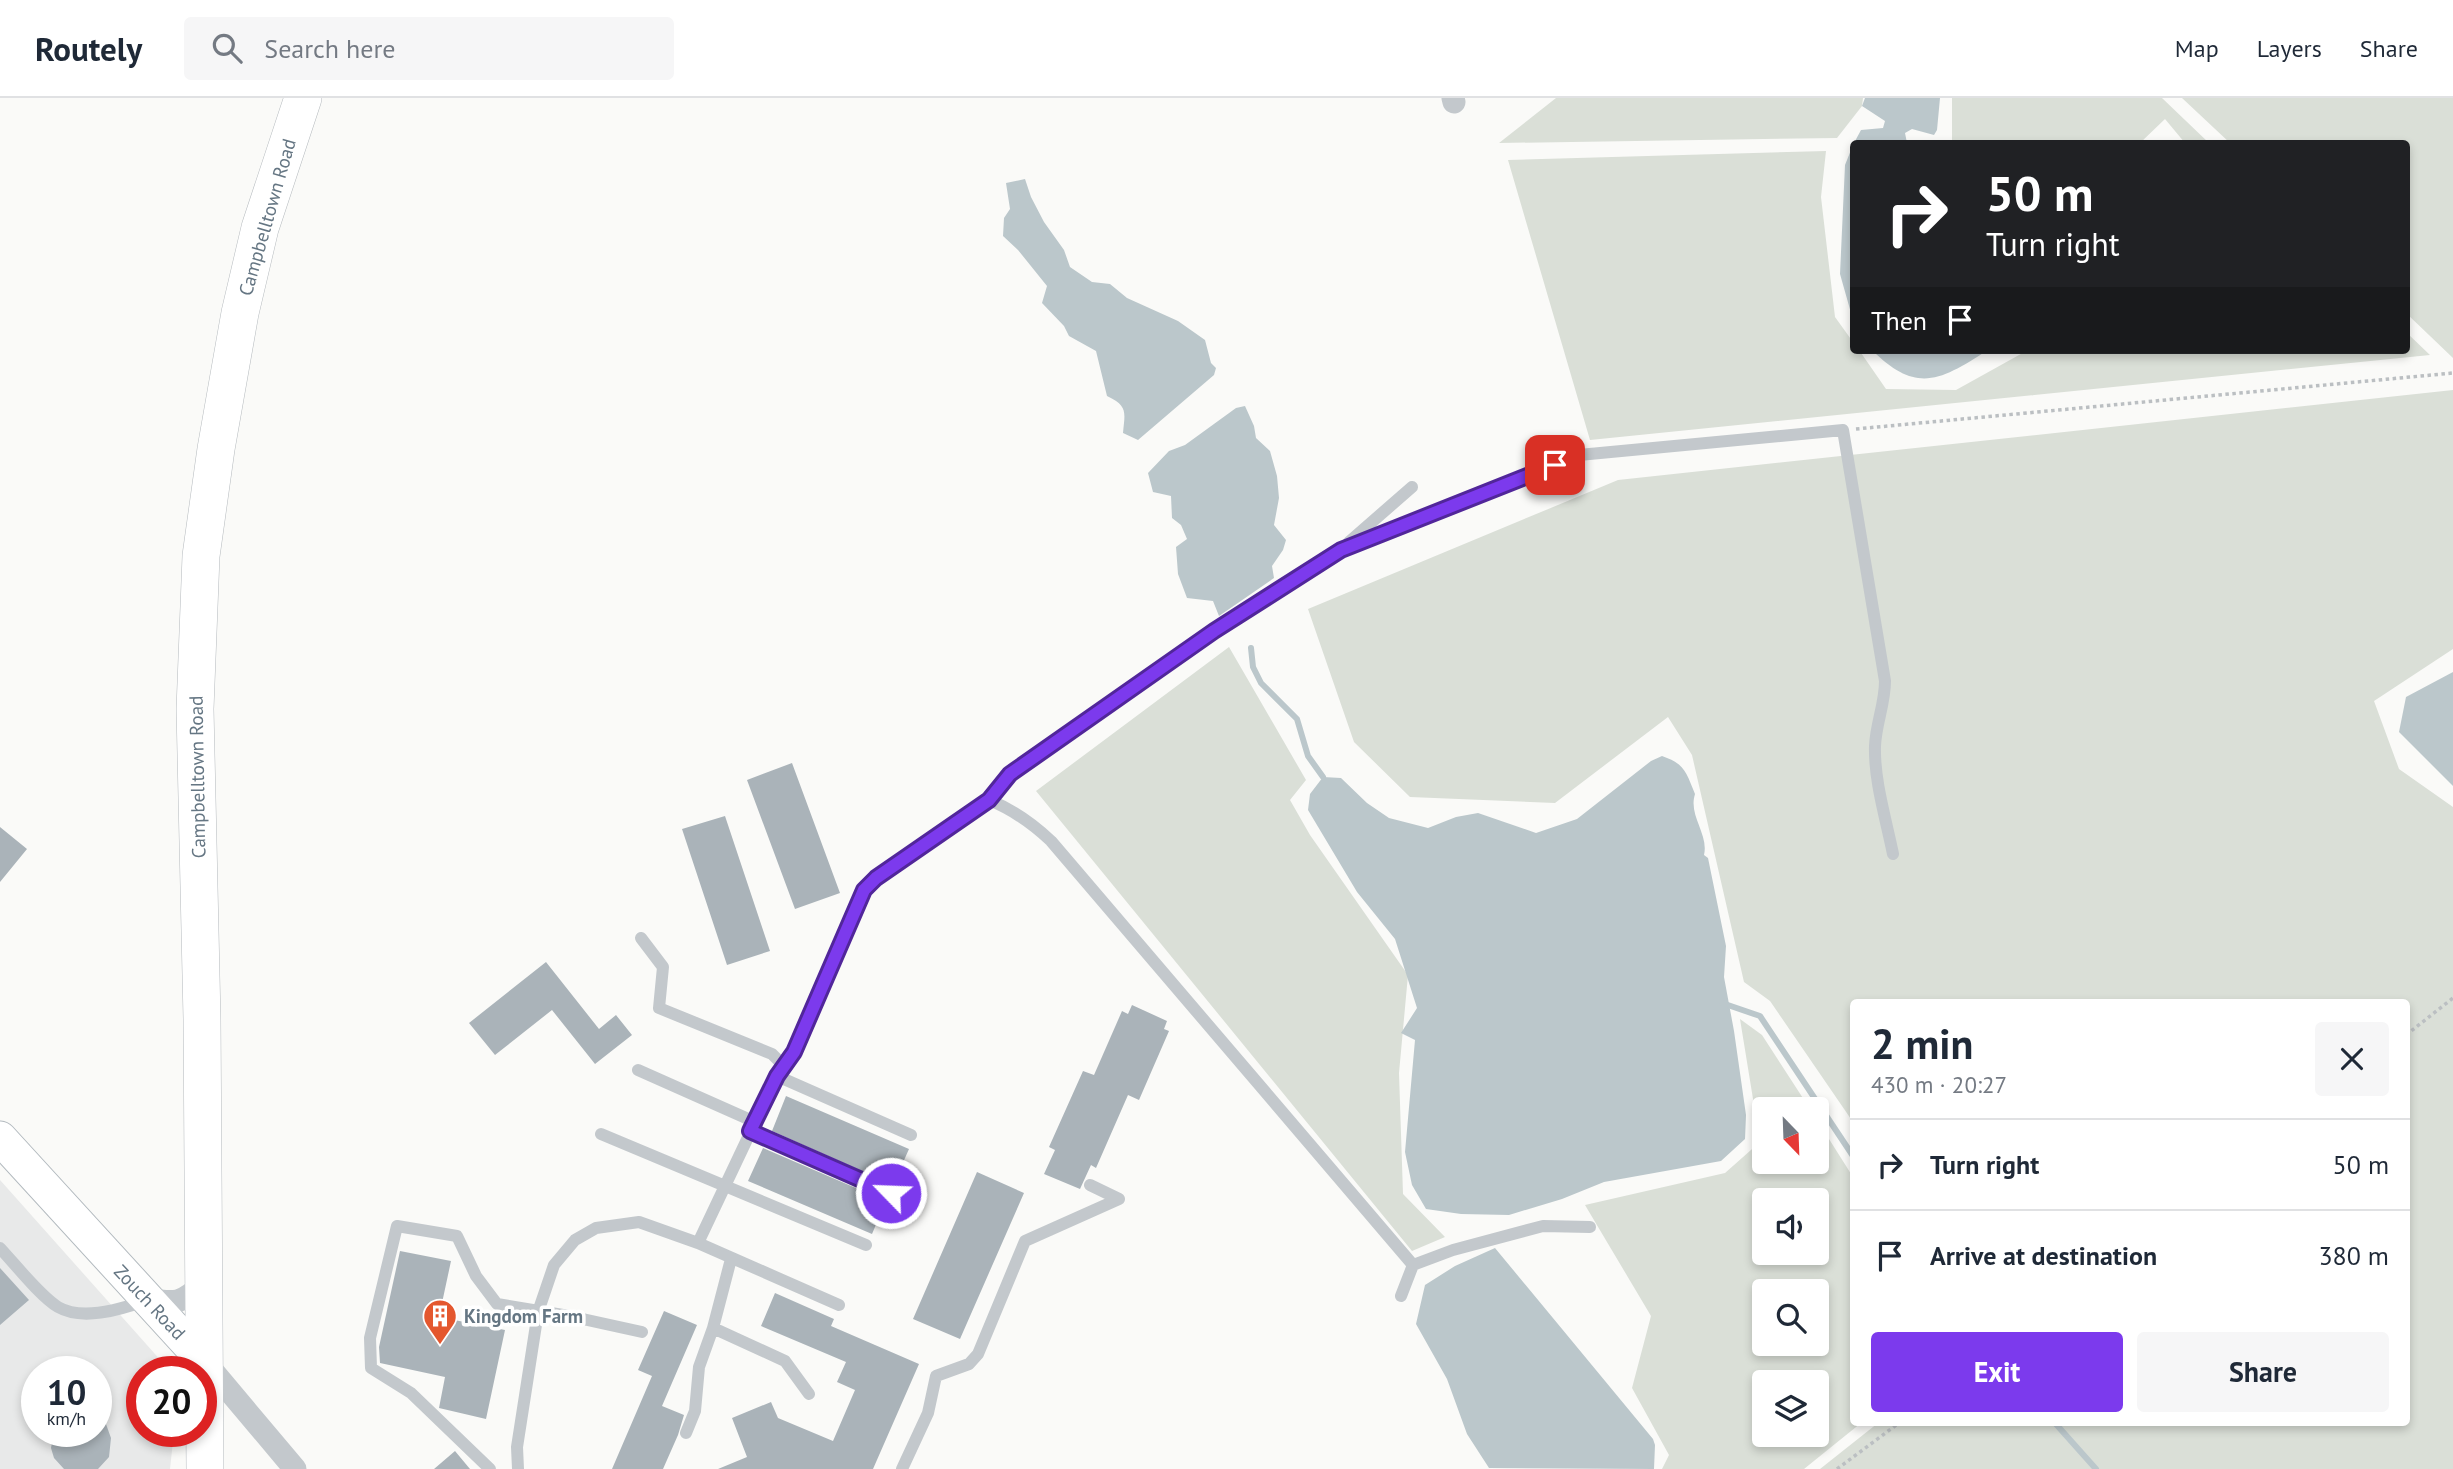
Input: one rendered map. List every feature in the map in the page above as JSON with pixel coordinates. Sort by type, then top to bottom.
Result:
[{"type":"main road","name":"Campbelltown Road","points":[[205,1356],[202,1019],[195,709],[201,556],[216,449],[240,313],[260,228],[303,98]]},
{"type":"main road","name":"Campbelltown Road","points":[[205,1447],[205,1469]]},
{"type":"street","name":"Zouch Road","points":[[9,1154],[199,1356]]},
{"type":"street","points":[[147,1299],[174,1303],[188,1298],[203,1284]]},
{"type":"street","name":"Zouch Road","points":[[217,1376],[295,1469]]},
{"type":"lane","points":[[1341,550],[1579,455],[1843,430],[1885,681],[1885,701],[1875,743],[1875,763],[1893,854]]},
{"type":"lane","points":[[698,1243],[780,1071],[794,1052],[864,890],[876,878],[989,800],[1010,774],[1214,631],[1341,550],[1412,487]]},
{"type":"lane","points":[[989,800],[1011,809],[1051,841],[1413,1265]]},
{"type":"lane","points":[[641,938],[663,967],[659,1008],[772,1054],[780,1071],[911,1135]]},
{"type":"lane","points":[[638,1070],[891,1193]]},
{"type":"lane","points":[[601,1134],[866,1245]]},
{"type":"lane","points":[[902,1469],[928,1413],[936,1376],[969,1364],[978,1354],[1025,1241],[1119,1199],[1090,1185]]},
{"type":"lane","points":[[518,1469],[517,1447],[538,1312],[554,1265],[575,1240],[596,1228],[639,1222],[698,1243],[839,1305]]},
{"type":"lane","points":[[490,1469],[411,1394],[371,1368],[370,1339],[397,1226],[457,1237],[476,1276],[497,1304],[642,1332]]},
{"type":"lane","points":[[1401,1296],[1413,1265],[1453,1250],[1543,1226],[1590,1227]]},
{"type":"lane","points":[[0,1248],[50,1301],[66,1311],[107,1311],[147,1299]]},
{"type":"lane","points":[[686,1433],[695,1411],[699,1367],[713,1328],[731,1259]]},
{"type":"lane","points":[[713,1328],[785,1361],[809,1394]]},
{"type":"path","points":[[1843,430],[2453,373]]},
{"type":"path","points":[[2410,1032],[2453,998]]},
{"type":"path","points":[[1837,1469],[1895,1426]]},
{"type":"shaded area","points":[[1556,98],[1863,98],[1862,106],[1837,138],[1499,143]]},
{"type":"shaded area","points":[[1865,98],[1940,98],[1937,130],[1934,135],[1912,129],[1905,133],[1906,140],[1856,140],[1861,130],[1883,128],[1885,121],[1862,106]]},
{"type":"shaded area","points":[[1952,98],[2162,98],[2206,140],[2182,140],[2165,119],[2143,140],[1952,140]]},
{"type":"shaded area","points":[[2182,98],[2453,98],[2453,358],[2410,317],[2410,140],[2227,140]]},
{"type":"shaded area","points":[[1826,151],[1821,197],[1835,317],[1850,338],[1850,354],[1862,354],[1886,389],[1956,390],[2021,354],[2410,354],[2410,336],[2430,355],[1590,440],[1508,160]]},
{"type":"shaded area","points":[[1850,152],[1850,309],[1840,274],[1845,165]]},
{"type":"shaded area","points":[[1025,179],[1031,197],[1044,222],[1064,250],[1070,267],[1092,282],[1110,284],[1127,298],[1178,321],[1205,340],[1211,363],[1216,368],[1214,375],[1138,440],[1123,433],[1124,410],[1119,403],[1107,396],[1096,351],[1069,336],[1064,326],[1042,303],[1047,286],[1003,236],[1004,218],[1010,209],[1006,183]]},
{"type":"shaded area","points":[[1877,354],[1981,354],[1943,375],[1929,378],[1916,378],[1888,364]]},
{"type":"shaded area","points":[[2453,390],[2453,649],[2374,701],[2399,769],[2453,807],[2453,1469],[1820,1469],[1874,1426],[2410,1426],[2410,999],[1850,999],[1850,1118],[1770,1001],[1744,982],[1692,755],[1668,717],[1555,803],[1410,797],[1354,742],[1308,609],[1618,480]]},
{"type":"shaded area","points":[[1245,406],[1256,438],[1270,451],[1277,476],[1279,498],[1274,525],[1286,540],[1272,566],[1274,578],[1219,616],[1213,601],[1187,598],[1178,574],[1176,547],[1187,539],[1181,525],[1172,518],[1171,496],[1153,492],[1148,473],[1169,451],[1185,445],[1236,408]]},
{"type":"shaded area","points":[[1229,647],[1306,780],[1290,800],[1310,835],[1408,975],[1399,1073],[1403,1194],[1445,1237],[1412,1251],[1036,791]]},
{"type":"shaded area","points":[[2453,672],[2453,786],[2399,732],[2406,697]]},
{"type":"shaded area","points":[[1662,756],[1676,762],[1684,770],[1695,794],[1694,810],[1704,840],[1704,855],[1708,858],[1726,946],[1724,977],[1746,1115],[1745,1139],[1721,1161],[1604,1182],[1562,1199],[1509,1215],[1461,1214],[1426,1209],[1412,1185],[1405,1152],[1415,1040],[1401,1033],[1417,1008],[1395,939],[1357,892],[1308,810],[1310,794],[1323,777],[1341,778],[1367,803],[1389,818],[1428,828],[1456,817],[1478,813],[1536,833],[1577,819],[1651,761]]},
{"type":"shaded area","points":[[1740,1019],[1762,1035],[1802,1097],[1753,1097]]},
{"type":"shaded area","points":[[1829,1139],[1850,1172],[1850,1426],[1857,1426],[1804,1469],[1662,1469],[1669,1455],[1632,1388],[1651,1316],[1585,1205],[1725,1173],[1752,1149],[1752,1174],[1829,1174]]},
{"type":"shaded area","points":[[0,1180],[157,1356],[126,1356],[126,1447],[172,1447],[170,1469],[0,1469]]},
{"type":"shaded area","points":[[1495,1248],[1653,1439],[1654,1469],[1489,1468],[1467,1434],[1447,1379],[1416,1324],[1425,1285],[1455,1266]]},
{"type":"building","points":[[792,763],[840,893],[795,909],[747,780]]},
{"type":"building","points":[[725,816],[770,951],[727,965],[682,829]]},
{"type":"building","points":[[0,827],[27,849],[0,882]]},
{"type":"building","points":[[546,962],[599,1029],[616,1015],[632,1035],[595,1064],[552,1010],[495,1055],[469,1023]]},
{"type":"building","points":[[1132,1005],[1167,1021],[1164,1029],[1169,1031],[1139,1100],[1128,1095],[1096,1168],[1091,1165],[1080,1189],[1044,1174],[1055,1150],[1049,1147],[1083,1071],[1094,1075],[1122,1011],[1128,1014]]},
{"type":"building","points":[[786,1096],[909,1149],[893,1185],[772,1131]]},
{"type":"building","points":[[763,1148],[886,1201],[872,1234],[748,1181]]},
{"type":"building","points":[[977,1172],[1024,1193],[960,1339],[913,1319]]},
{"type":"building","name":"Kingdom Farm","points":[[400,1251],[451,1261],[439,1317],[505,1330],[486,1419],[439,1408],[445,1377],[380,1363],[379,1347]]},
{"type":"building","points":[[0,1268],[29,1300],[0,1325]]},
{"type":"building","points":[[775,1293],[834,1319],[831,1326],[919,1364],[873,1469],[718,1469],[747,1457],[732,1418],[771,1402],[778,1418],[833,1441],[855,1390],[837,1382],[846,1362],[761,1326]]},
{"type":"building","points":[[664,1311],[697,1325],[662,1406],[684,1415],[678,1435],[663,1469],[612,1469],[652,1376],[638,1370]]},
{"type":"building","points":[[110,1447],[109,1457],[98,1469],[64,1469],[54,1458],[51,1448]]},
{"type":"building","points":[[455,1451],[470,1469],[434,1469]]},
{"type":"waterway","points":[[1251,648],[1253,667],[1261,683],[1297,719],[1308,756],[1323,777]]},
{"type":"waterway","points":[[1722,1003],[1760,1016],[1850,1151]]},
{"type":"waterway","points":[[2058,1426],[2096,1469]]},
{"type":"place","name":"Kingdom Farm","points":[[440,1346]]},
{"type":"route","points":[[891,1193],[750,1131],[777,1076],[794,1052],[864,890],[876,878],[989,800],[1010,774],[1303,572],[1341,550],[1555,465]]}]
